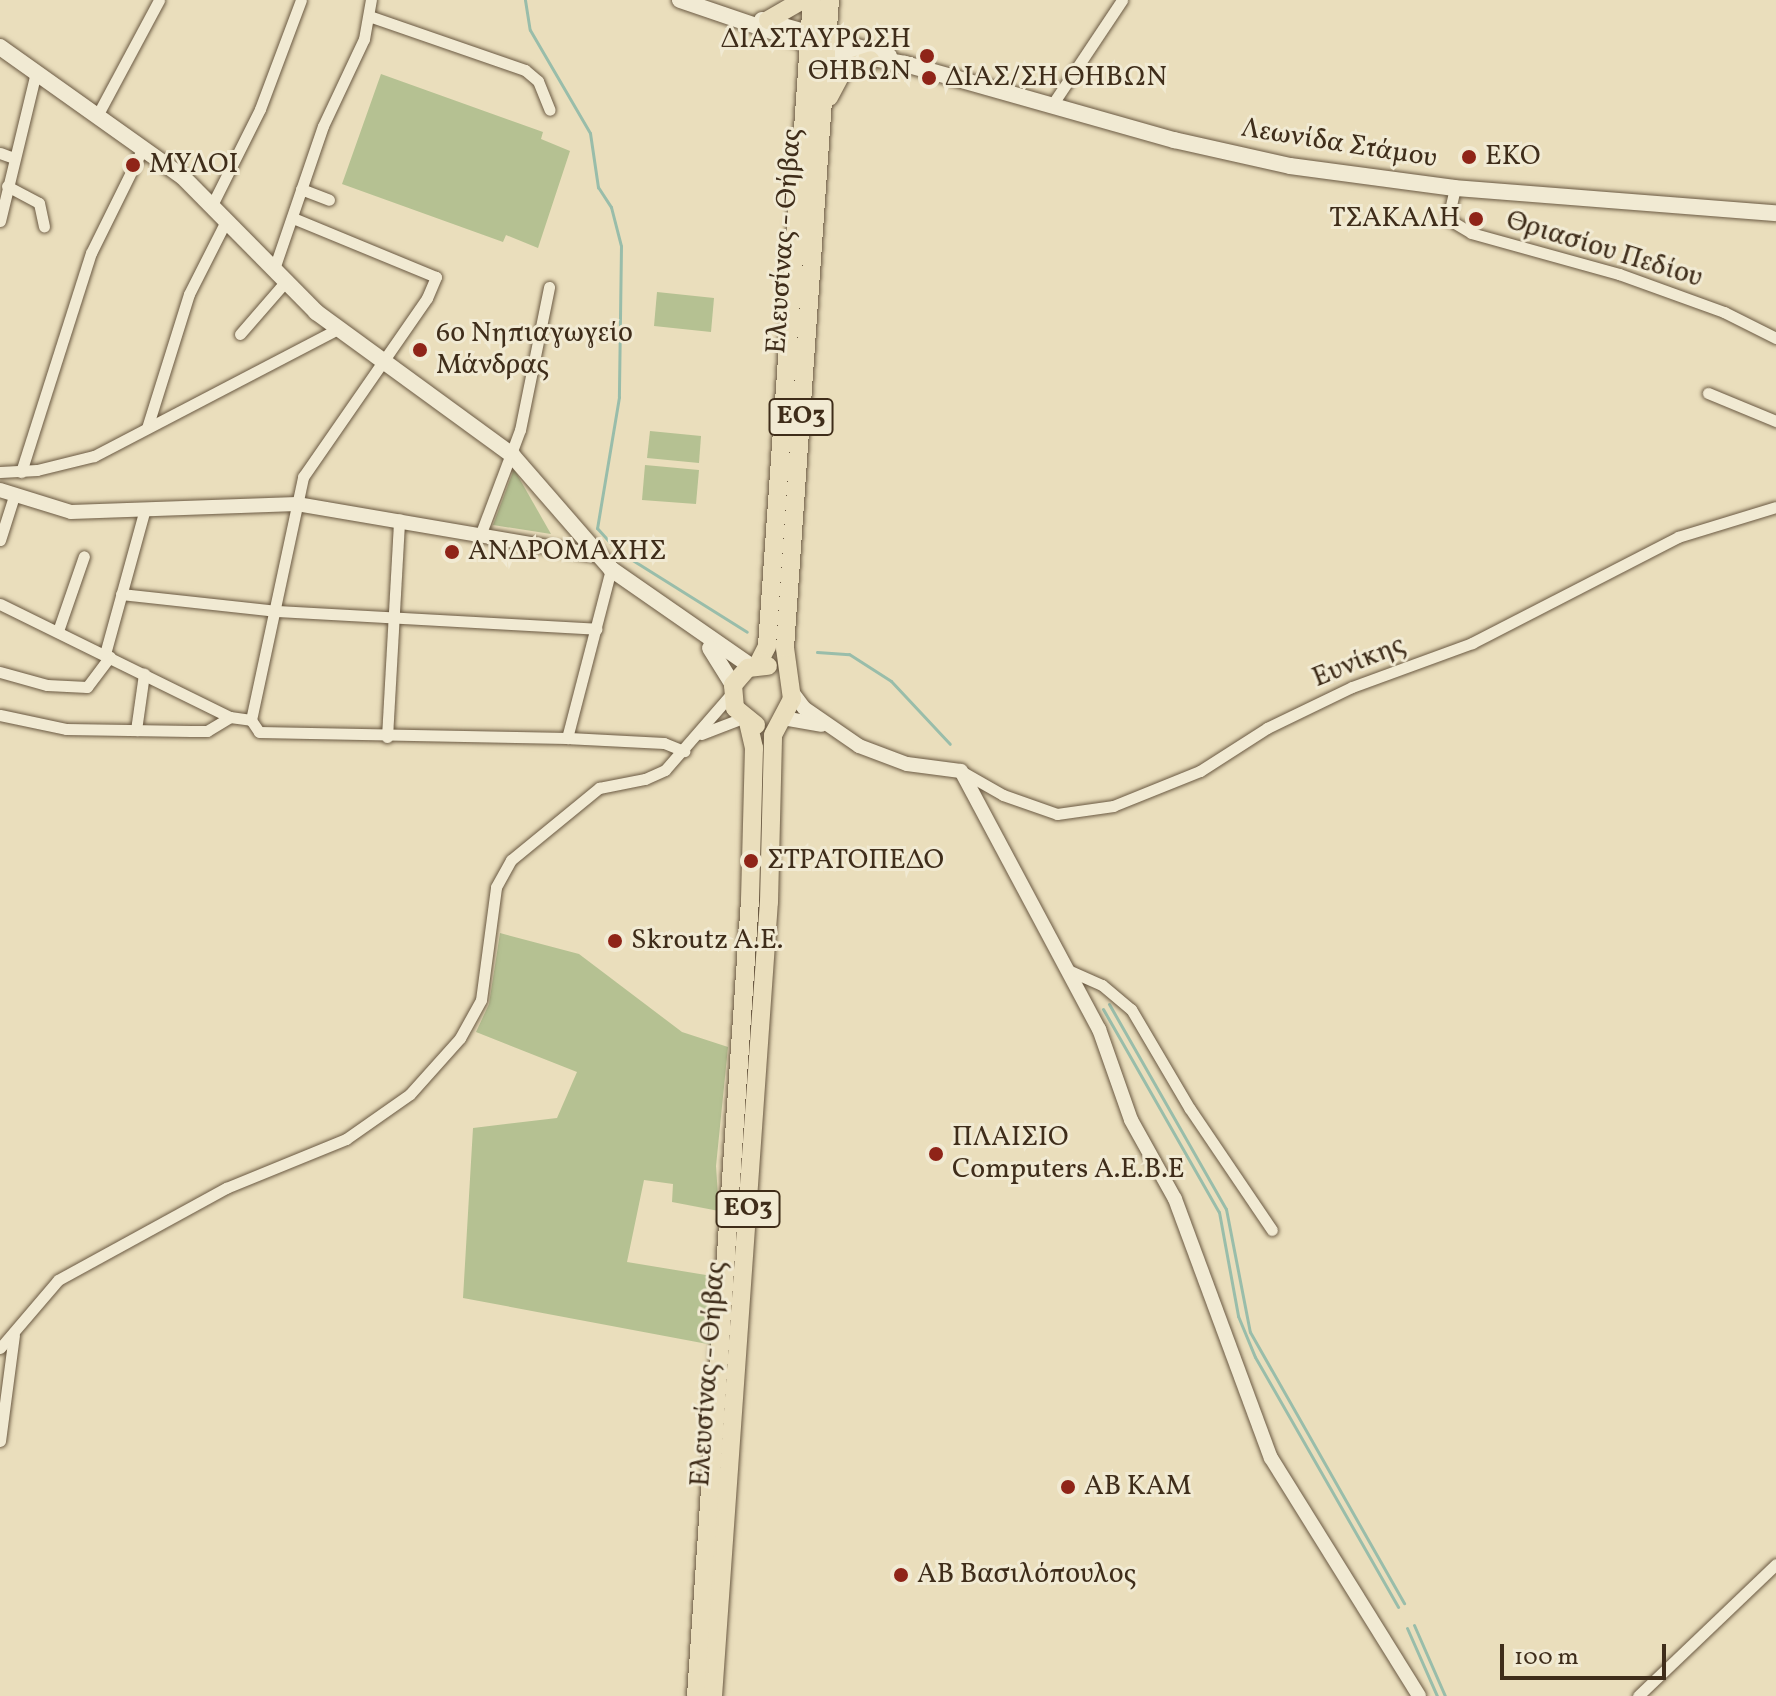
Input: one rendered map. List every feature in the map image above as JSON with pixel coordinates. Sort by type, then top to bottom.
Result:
[{"type":"main road","points":[[680,0],[818,40]]},
{"type":"main road","points":[[768,20],[802,0]]},
{"type":"main road","name":"Ελευσίνας - Θήβας","points":[[713,1696],[769,902],[773,735],[789,684],[821,127],[818,40],[812,0]]},
{"type":"main road","name":"Ελευσίνας - Θήβας","points":[[696,1696],[750,900],[754,759],[745,720],[733,689],[767,646],[818,40],[830,0]]},
{"type":"main road","points":[[744,19],[768,20],[818,40]]},
{"type":"main road","name":"Λεωνίδα Στάμου","points":[[818,40],[871,60],[905,64]]},
{"type":"main road","name":"Λεωνίδα Στάμου","points":[[818,40],[1257,159],[1455,188],[1776,213]]},
{"type":"main road","points":[[0,47],[98,114],[213,203],[280,275],[338,329],[512,455],[611,569],[754,666],[773,667],[789,684]]},
{"type":"main road","name":"ΕΟ3","points":[[821,127],[839,74],[871,60]]},
{"type":"main road","points":[[684,620],[733,689]]},
{"type":"main road","points":[[745,720],[780,720]]},
{"type":"street","points":[[98,114],[159,0]]},
{"type":"street","points":[[213,203],[260,109],[301,0]]},
{"type":"street","points":[[240,334],[280,275],[301,189],[369,16],[371,0]]},
{"type":"street","points":[[1052,105],[1122,0]]},
{"type":"street","points":[[369,16],[525,70],[538,81],[550,110]]},
{"type":"street","points":[[0,221],[36,72]]},
{"type":"street","points":[[21,472],[91,253],[143,148]]},
{"type":"street","points":[[0,153],[14,158]]},
{"type":"street","points":[[7,186],[39,203],[44,226]]},
{"type":"street","name":"Θριασίου Πεδίου","points":[[1455,188],[1448,219],[1471,233],[1619,274],[1724,312],[1776,338]]},
{"type":"street","points":[[301,189],[329,200]]},
{"type":"street","points":[[293,218],[436,277],[384,363],[303,477],[277,611],[251,720],[259,732],[387,737],[567,738],[664,743],[684,751]]},
{"type":"street","points":[[147,428],[189,294],[227,219]]},
{"type":"street","points":[[481,533],[512,455],[549,287]]},
{"type":"street","points":[[0,472],[21,472],[94,456],[338,329]]},
{"type":"street","points":[[1708,393],[1776,421]]},
{"type":"street","points":[[0,540],[7,493],[71,512],[297,504],[596,555]]},
{"type":"street","name":"Ευνίκης","points":[[961,771],[1029,807],[1057,814],[1113,806],[1200,771],[1267,728],[1352,687],[1472,643],[1678,537],[1776,507]]},
{"type":"street","points":[[0,672],[47,685],[87,687],[108,655],[145,509]]},
{"type":"street","points":[[387,737],[399,519]]},
{"type":"street","points":[[58,631],[84,556]]},
{"type":"street","points":[[567,738],[611,569]]},
{"type":"street","points":[[121,594],[277,611],[392,615],[596,629]]},
{"type":"street","points":[[0,604],[230,717],[251,720]]},
{"type":"street","points":[[136,730],[144,674]]},
{"type":"street","points":[[789,684],[804,708],[835,730],[895,760],[961,771],[1099,1029],[1131,1120],[1175,1199],[1271,1458],[1419,1696]]},
{"type":"street","points":[[0,1348],[58,1280],[226,1188],[346,1139],[410,1094],[460,1038],[481,1000],[496,887],[511,860],[599,788],[655,775],[684,751],[733,689]]},
{"type":"street","points":[[0,715],[66,729],[207,731],[230,717]]},
{"type":"street","points":[[694,739],[722,722],[745,720]]},
{"type":"street","points":[[780,720],[835,730]]},
{"type":"street","points":[[1068,970],[1102,985],[1131,1009],[1190,1109],[1272,1230]]},
{"type":"street","points":[[0,1441],[14,1335]]},
{"type":"street","points":[[1638,1696],[1776,1564]]},
{"type":"green space","points":[[381,74],[543,132],[541,139],[570,151],[538,248],[506,235],[503,242],[342,184]]},
{"type":"green space","points":[[657,292],[714,298],[711,332],[654,326]]},
{"type":"green space","points":[[650,431],[701,436],[699,463],[647,458]]},
{"type":"green space","points":[[645,465],[699,470],[696,504],[642,500]]},
{"type":"green space","points":[[514,469],[551,534],[493,525]]},
{"type":"green space","points":[[500,933],[579,954],[682,1032],[728,1047],[716,1166],[719,1211],[672,1202],[673,1184],[644,1180],[627,1262],[712,1276],[718,1346],[463,1298],[473,1128],[557,1118],[577,1072],[476,1032],[489,1004]]},
{"type":"waterway","points":[[525,0],[530,30],[590,133],[598,187],[611,207],[621,246],[619,397],[597,528],[618,551],[747,632]]},
{"type":"waterway","points":[[817,652],[849,654],[891,681],[950,744]]},
{"type":"waterway","points":[[1109,1004],[1226,1209],[1250,1332],[1404,1603]]},
{"type":"waterway","points":[[1103,1009],[1219,1212],[1238,1316],[1255,1357],[1398,1607]]},
{"type":"waterway","points":[[1414,1625],[1445,1696]]},
{"type":"waterway","points":[[1407,1628],[1437,1696]]},
{"type":"place","name":"ΔΙΑΣΤΑΥΡΩΣΗ ΘΗΒΩΝ","points":[[927,56]]},
{"type":"place","name":"ΔΙΑΣ/ΣΗ ΘΗΒΩΝ","points":[[929,78]]},
{"type":"place","name":"EKO","points":[[1469,157]]},
{"type":"place","name":"ΜΥΛΟΙ","points":[[133,165]]},
{"type":"place","name":"ΤΣΑΚΑΛΗ","points":[[1476,219]]},
{"type":"place","name":"6ο Νηπιαγωγείο Μάνδρας","points":[[420,350]]},
{"type":"place","name":"ΑΝΔΡΟΜΑΧΗΣ","points":[[452,552]]},
{"type":"place","name":"ΣΤΡΑΤΟΠΕΔΟ","points":[[751,861]]},
{"type":"place","name":"Skroutz Α.Ε.","points":[[615,941]]},
{"type":"place","name":"ΠΛΑΙΣΙΟ Computers Α.Ε.Β.Ε","points":[[936,1154]]},
{"type":"place","name":"ΑΒ ΚΑΜ","points":[[1068,1487]]},
{"type":"place","name":"ΑΒ Βασιλόπουλος","points":[[901,1575]]}]
